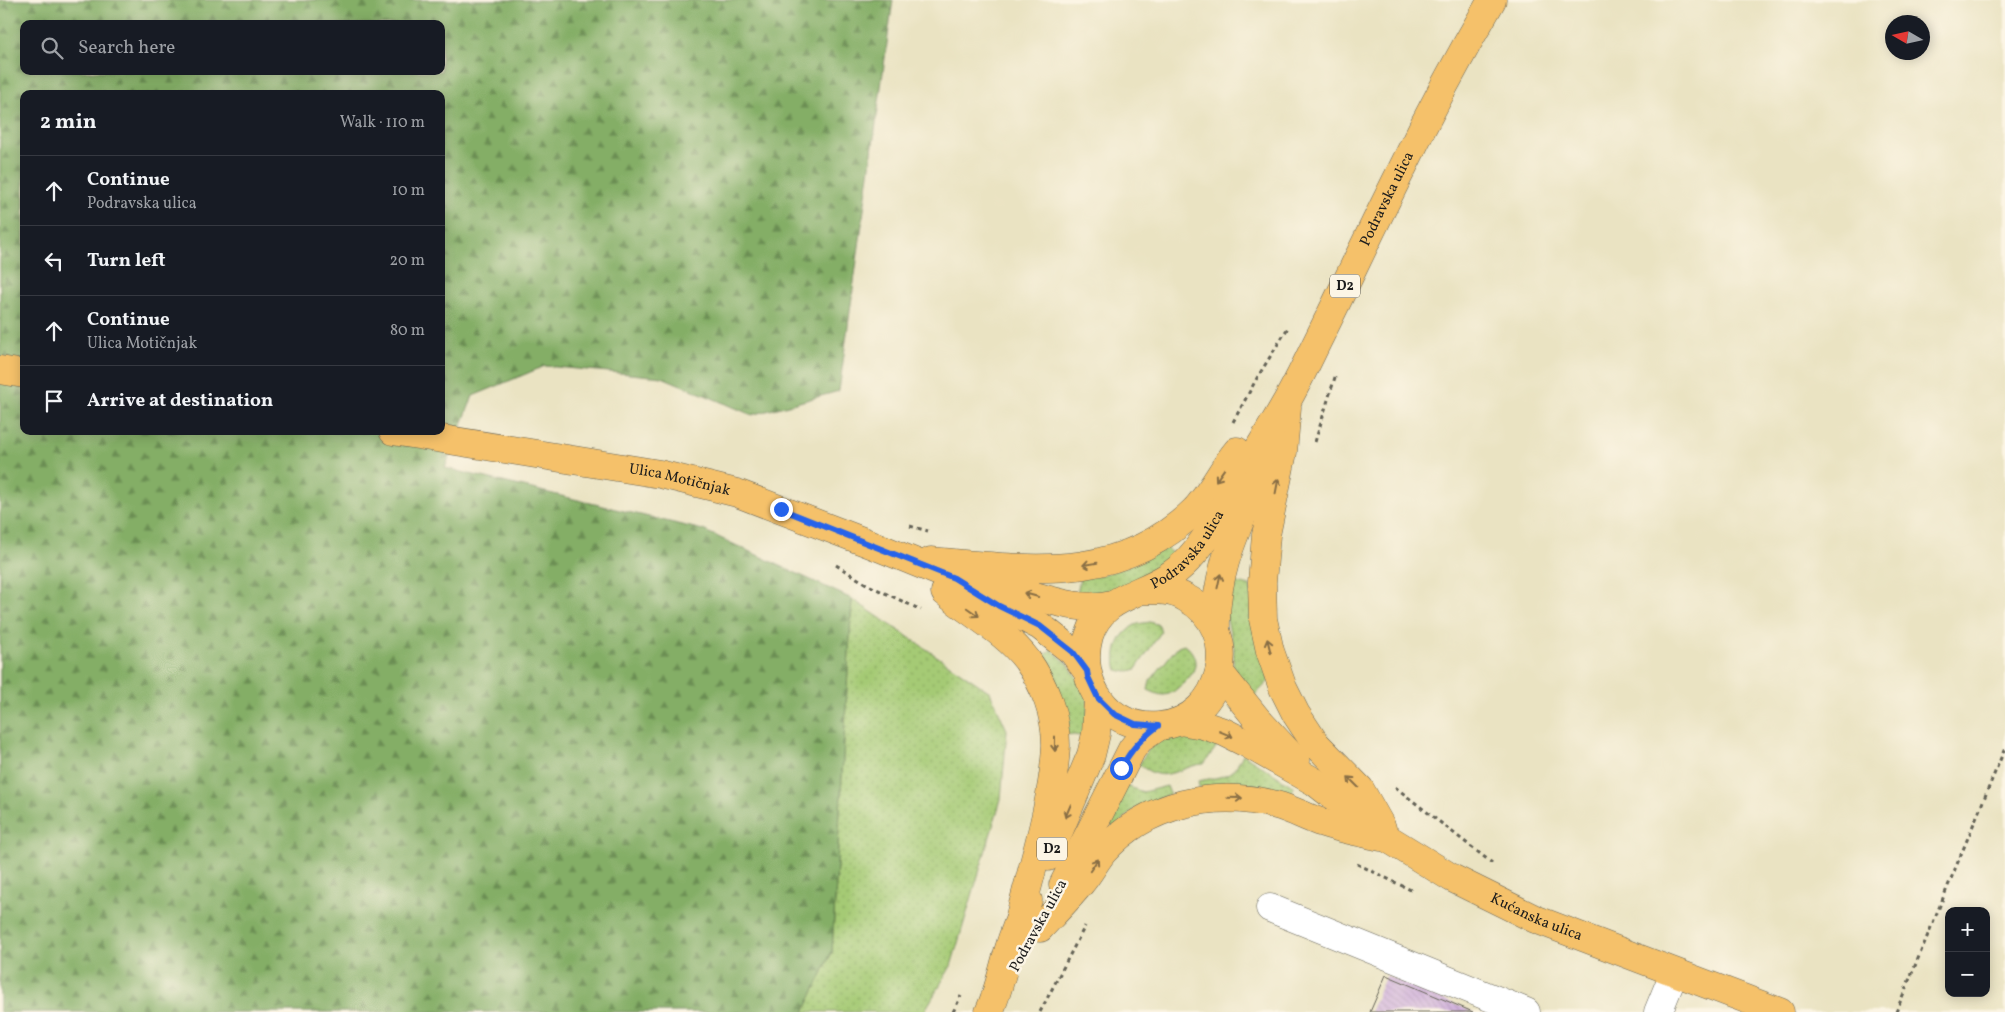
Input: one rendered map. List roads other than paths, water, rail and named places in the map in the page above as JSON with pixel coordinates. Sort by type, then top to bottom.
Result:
[{"type":"main road","name":"Podravska ulica","points":[[1142,590],[1169,576],[1188,559],[1206,536],[1288,400],[1452,70],[1492,0]]},
{"type":"main road","points":[[0,370],[20,373]]},
{"type":"main road","name":"Podravska ulica","points":[[1216,630],[1215,605],[1219,579],[1229,546],[1250,501],[1288,400]]},
{"type":"main road","points":[[908,559],[1035,569],[1066,568],[1119,558],[1142,548],[1170,531],[1196,509],[1236,452],[1288,400]]},
{"type":"main road","points":[[1288,400],[1283,452],[1266,534],[1262,582],[1263,619],[1270,651],[1283,688],[1296,714],[1315,743],[1360,789],[1388,838]]},
{"type":"main road","name":"Ulica Motičnjak","points":[[418,435],[642,471],[694,481],[737,493],[954,578],[999,606],[1040,626],[1073,652],[1087,671]]},
{"type":"main road","points":[[908,559],[952,597],[994,628],[1020,653],[1043,686],[1052,713],[1056,744],[1030,922]]},
{"type":"main road","name":"Ulica Motičnjak","points":[[954,578],[1005,588],[1060,603],[1096,608],[1112,604]]},
{"type":"main road","name":"D2","points":[[1142,590],[1166,590],[1187,598],[1204,612],[1216,630],[1222,651],[1220,673],[1212,693],[1198,710],[1169,724],[1135,724],[1114,714],[1098,698],[1088,677],[1085,654],[1091,632],[1103,612],[1121,598],[1142,590]]},
{"type":"main road","name":"Kućanska ulica","points":[[1220,673],[1257,719],[1315,782]]},
{"type":"main road","name":"Podravska ulica","points":[[992,1005],[1022,961],[1030,922],[1054,844],[1091,755],[1096,734],[1098,698]]},
{"type":"main road","name":"Podravska ulica","points":[[1030,922],[1132,749],[1140,739],[1169,724]]},
{"type":"main road","name":"Kućanska ulica","points":[[1169,724],[1203,725],[1224,732],[1246,743],[1315,782],[1388,838],[1452,878],[1535,918],[1674,973],[1780,1012]]},
{"type":"main road","points":[[1030,922],[1082,883],[1102,852],[1126,830],[1156,813],[1189,802],[1212,798],[1242,798],[1278,806],[1350,831],[1388,838]]},
{"type":"lane","points":[[1270,908],[1526,1012]]},
{"type":"lane","points":[[1658,1012],[1674,973]]}]
